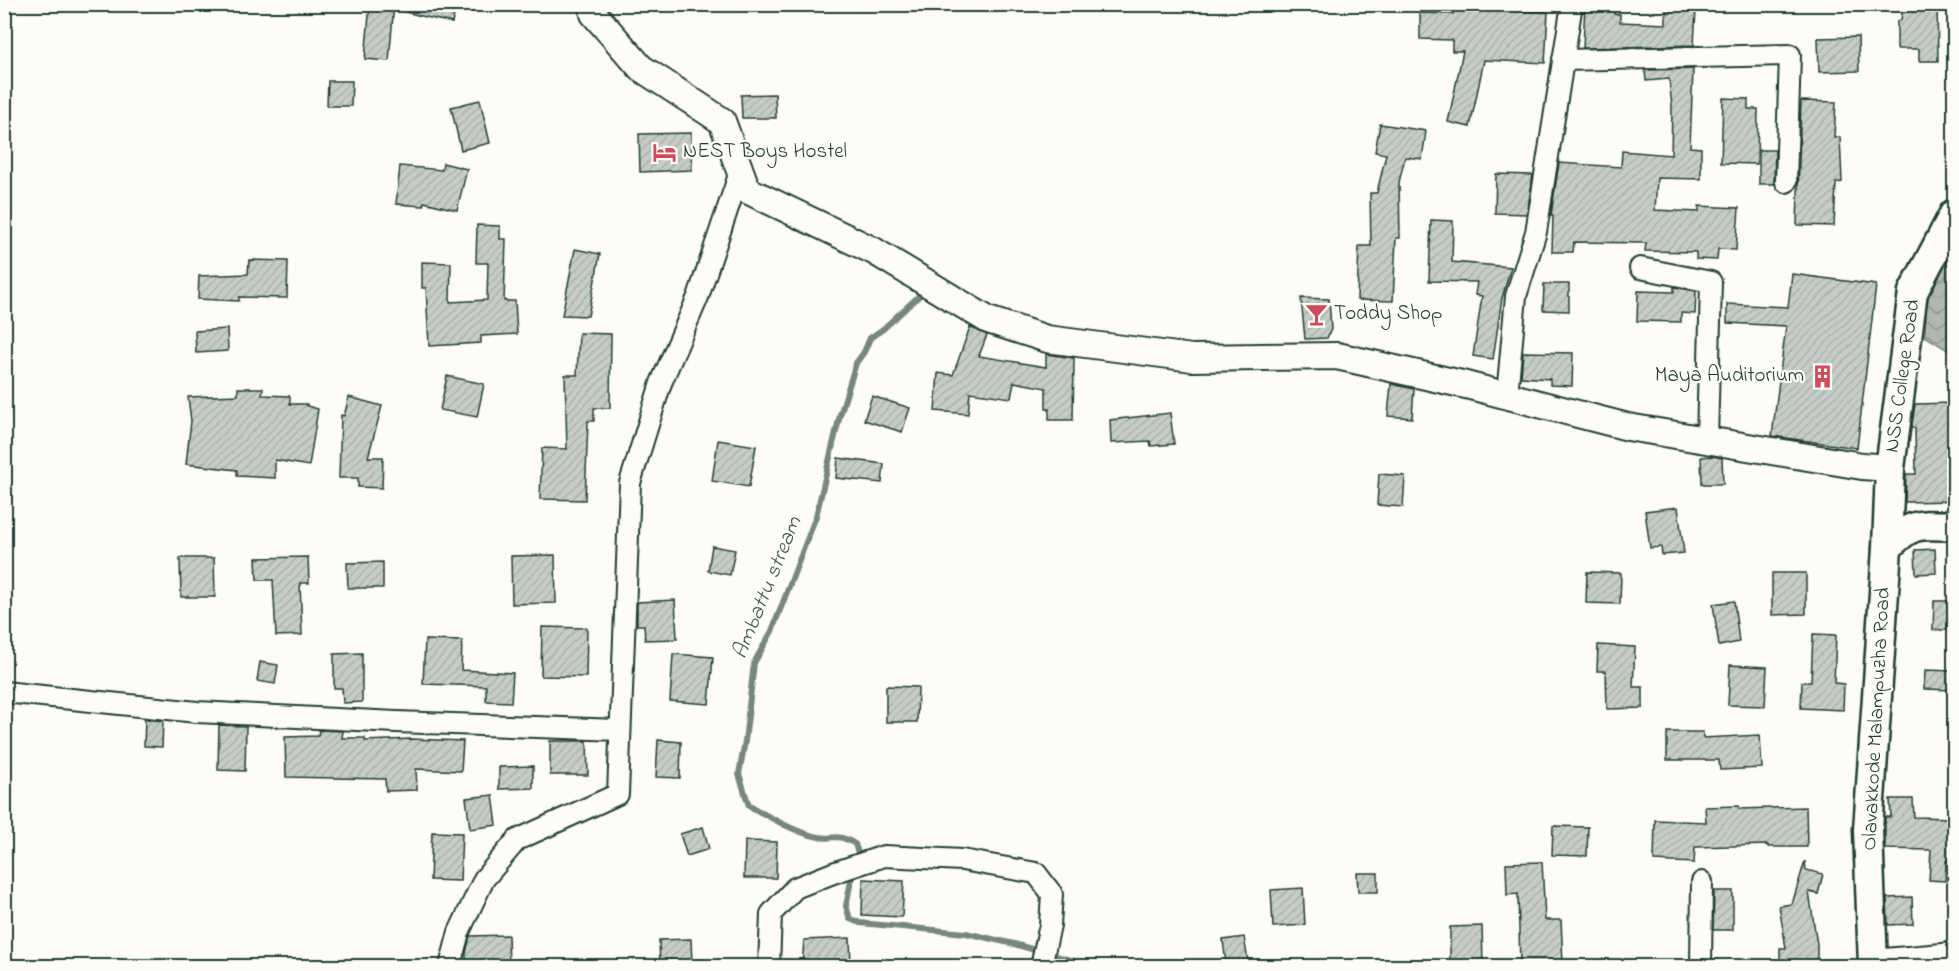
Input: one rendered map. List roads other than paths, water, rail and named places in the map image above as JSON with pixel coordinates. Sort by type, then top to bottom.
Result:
[{"type":"main road","name":"NSS College Road","points":[[1887,548],[1890,468],[1914,292],[1954,214]]},
{"type":"main road","points":[[1887,548],[1903,531],[1923,525],[1954,526]]},
{"type":"main road","name":"Olavakkode Malampuzha Road","points":[[1873,963],[1868,830],[1887,548]]},
{"type":"street","points":[[592,4],[594,14],[641,68],[722,121],[747,190],[874,251],[988,320],[1047,339],[1191,358],[1337,356],[1628,427],[1862,466],[1890,468]]},
{"type":"street","points":[[1507,396],[1516,296],[1536,232],[1572,4]]},
{"type":"street","points":[[1563,60],[1790,55],[1786,182]]},
{"type":"street","points":[[450,966],[459,932],[484,879],[517,840],[618,794],[630,483],[661,383],[698,297],[740,172]]},
{"type":"street","points":[[1640,268],[1711,282],[1707,440]]},
{"type":"street","points":[[4,692],[197,712],[620,730]]},
{"type":"street","points":[[769,966],[771,914],[795,888],[884,856],[962,860],[1036,873],[1052,894],[1047,940],[1041,966]]},
{"type":"street","points":[[1701,966],[1702,882]]},
{"type":"street","points":[[1873,963],[1954,953]]},
{"type":"water","points":[[1954,251],[1954,354],[1925,336],[1926,307],[1933,275]]},
{"type":"waterway","name":"Ambattu stream","points":[[857,862],[859,856],[855,844],[848,840],[839,837],[819,837],[801,832],[749,806],[739,774],[754,663],[772,631],[816,516],[840,415],[856,363],[870,338],[919,296]]},
{"type":"waterway","name":"Ambattu stream","points":[[853,871],[846,906],[850,919],[860,923],[966,933],[1091,966]]},
{"type":"place","name":"NEST Boys Hostel","points":[[665,152]]},
{"type":"place","name":"Toddy Shop","points":[[1316,314]]},
{"type":"place","name":"Maya Auditorium","points":[[1822,376]]}]
